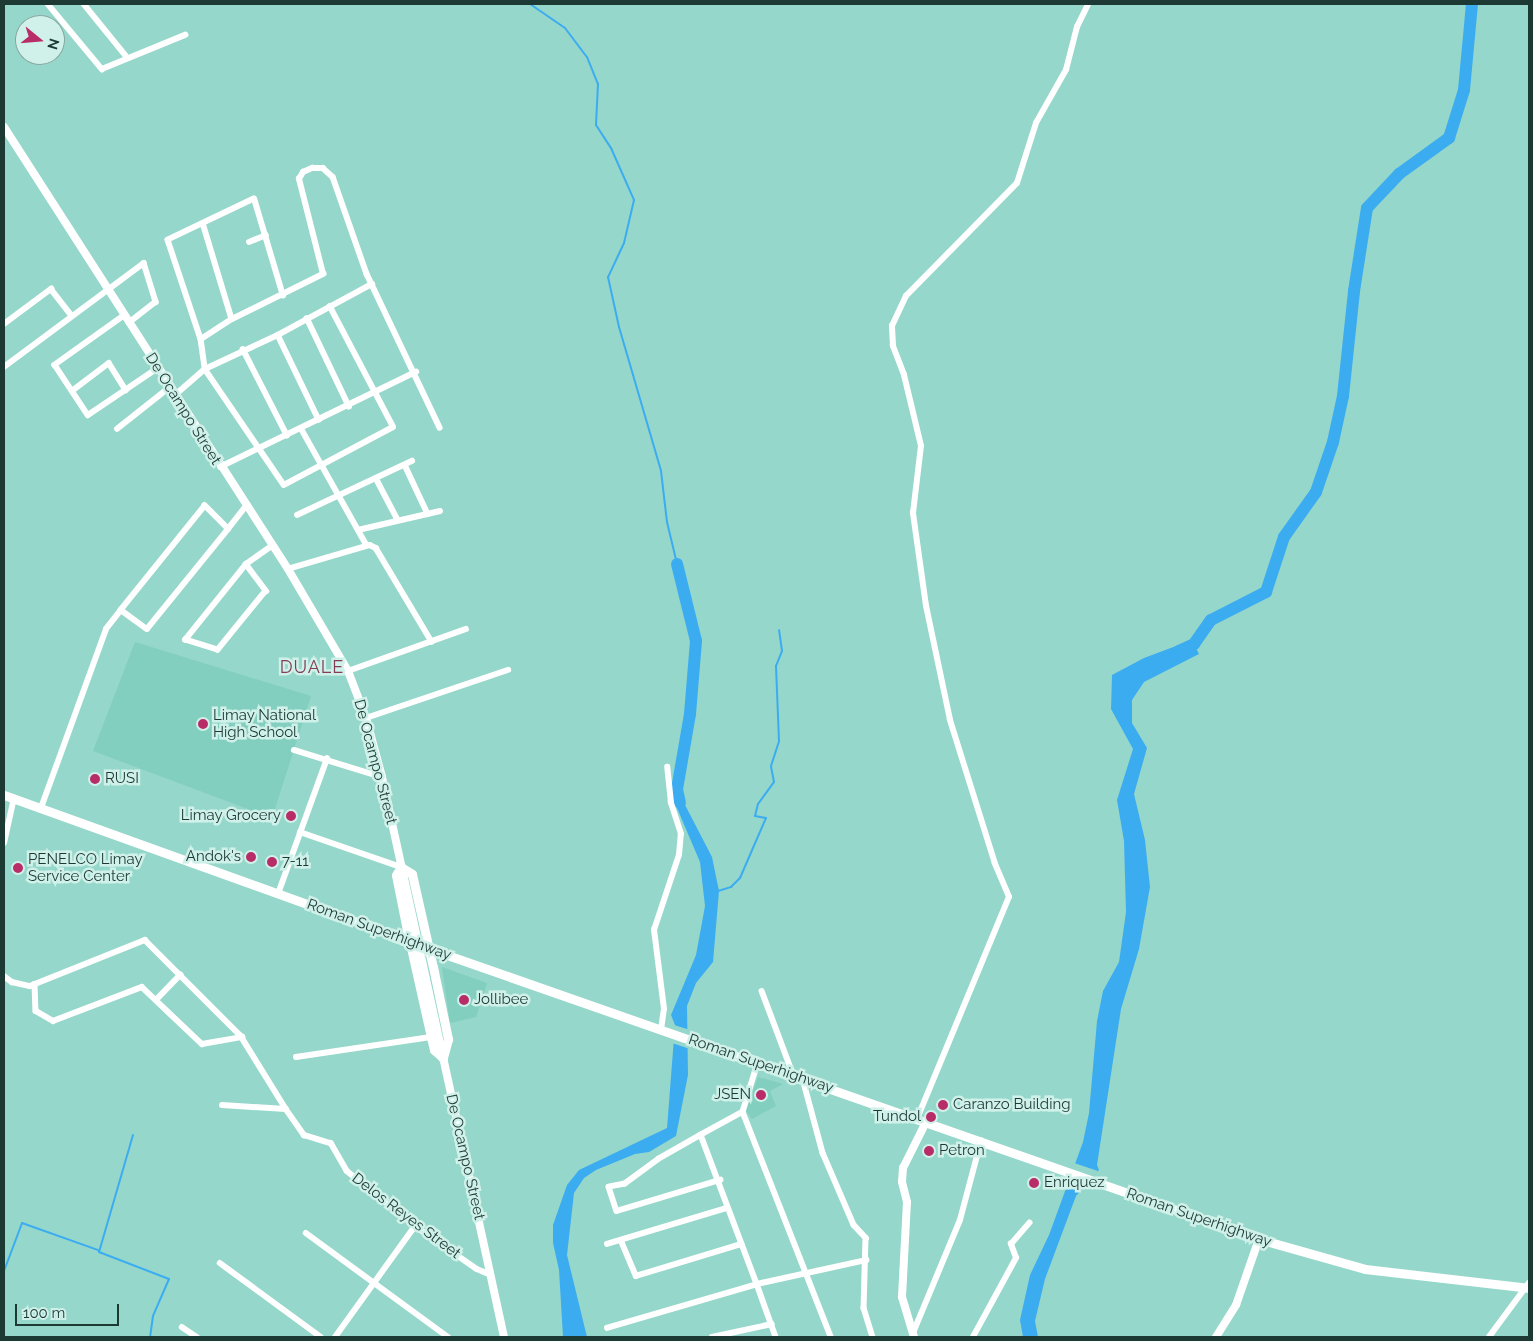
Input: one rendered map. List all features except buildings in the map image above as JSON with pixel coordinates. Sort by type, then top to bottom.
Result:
[{"type":"main road","name":"Roman Superhighway","points":[[4,795],[409,941],[428,946],[661,1030],[981,1141],[1059,1171],[1259,1240],[1365,1269],[1528,1286]]},
{"type":"main road","points":[[402,870],[412,874],[428,946],[448,1039],[443,1058],[434,1050],[434,1036],[409,941],[396,875],[402,870]]},
{"type":"street","points":[[48,4],[102,69],[127,57],[185,35]]},
{"type":"street","points":[[84,4],[127,57]]},
{"type":"street","points":[[917,1119],[1009,897],[995,864],[950,720],[926,606],[913,513],[921,446],[904,375],[893,346],[892,326],[906,296],[1017,183],[1036,124],[1066,70],[1078,27],[1088,4]]},
{"type":"street","name":"De Ocampo Street","points":[[4,127],[220,467],[288,569],[348,671],[366,718],[382,777],[434,1036]]},
{"type":"street","points":[[201,340],[232,318],[283,296],[323,274],[299,179],[303,172],[312,168],[323,168],[333,177],[372,284],[416,372],[440,428]]},
{"type":"street","points":[[283,296],[254,199],[168,240],[201,340],[205,369],[284,485],[393,428],[330,307]]},
{"type":"street","points":[[203,223],[232,318]]},
{"type":"street","points":[[248,242],[266,235]]},
{"type":"street","points":[[4,367],[144,263],[156,302],[55,365],[88,415],[158,368]]},
{"type":"street","points":[[175,395],[205,369],[243,349],[278,334],[372,284]]},
{"type":"street","points":[[4,324],[51,289],[72,316]]},
{"type":"street","points":[[307,318],[349,406]]},
{"type":"street","points":[[278,334],[319,420]]},
{"type":"street","points":[[243,349],[287,435]]},
{"type":"street","points":[[72,391],[109,363],[126,390]]},
{"type":"street","points":[[220,467],[375,394],[416,372]]},
{"type":"street","points":[[117,429],[170,388]]},
{"type":"street","points":[[301,428],[366,544],[376,548],[432,642]]},
{"type":"street","points":[[297,515],[412,461]]},
{"type":"street","points":[[405,465],[428,514]]},
{"type":"street","points":[[376,478],[398,520]]},
{"type":"street","points":[[41,808],[106,629],[205,506],[228,529]]},
{"type":"street","points":[[121,610],[147,629],[247,506]]},
{"type":"street","points":[[358,530],[440,511]]},
{"type":"street","points":[[288,569],[366,544]]},
{"type":"street","points":[[246,564],[266,591],[218,650],[185,640],[246,564],[272,546]]},
{"type":"street","points":[[348,671],[466,630]]},
{"type":"street","points":[[366,718],[508,670]]},
{"type":"street","points":[[294,750],[382,777]]},
{"type":"street","points":[[278,894],[327,759]]},
{"type":"street","points":[[661,1030],[664,1009],[654,930],[679,855],[681,834],[671,803],[667,767]]},
{"type":"street","points":[[4,842],[14,798]]},
{"type":"street","points":[[300,832],[402,870]]},
{"type":"street","points":[[4,976],[12,982],[30,986],[145,940],[242,1037],[286,1109]]},
{"type":"street","points":[[156,1000],[180,975]]},
{"type":"street","points":[[35,984],[36,1011],[53,1020],[142,987],[202,1044],[242,1037]]},
{"type":"street","points":[[762,991],[794,1076]]},
{"type":"street","points":[[296,1057],[434,1036]]},
{"type":"street","name":"De Ocampo Street","points":[[443,1058],[503,1337]]},
{"type":"street","points":[[758,1063],[743,1112],[831,1337]]},
{"type":"street","points":[[803,1079],[823,1153],[854,1225],[866,1238],[864,1308],[873,1337]]},
{"type":"street","points":[[222,1105],[286,1109]]},
{"type":"street","name":"Delos Reyes Street","points":[[286,1109],[304,1135],[331,1143],[347,1171],[415,1226],[477,1269],[491,1275]]},
{"type":"street","points":[[720,1180],[617,1211],[609,1187],[625,1184],[659,1159],[743,1112]]},
{"type":"street","points":[[914,1335],[902,1297],[907,1202],[902,1182],[903,1168],[926,1122]]},
{"type":"street","points":[[701,1135],[720,1180],[726,1208],[776,1337]]},
{"type":"street","points":[[914,1335],[960,1220],[981,1141]]},
{"type":"street","points":[[607,1244],[726,1208]]},
{"type":"street","points":[[973,1337],[1016,1258],[1011,1244],[1030,1223]]},
{"type":"street","points":[[335,1337],[415,1226]]},
{"type":"street","points":[[306,1233],[448,1337]]},
{"type":"street","points":[[621,1240],[636,1276],[741,1244]]},
{"type":"street","points":[[1216,1337],[1236,1305],[1259,1240]]},
{"type":"street","points":[[607,1328],[757,1284],[866,1260]]},
{"type":"street","points":[[220,1263],[321,1337]]},
{"type":"street","points":[[1489,1337],[1528,1286]]},
{"type":"street","points":[[712,1337],[772,1324]]},
{"type":"street","points":[[182,1327],[197,1337]]},
{"type":"shaded area","name":"Limay National High School","points":[[135,642],[311,696],[272,818],[93,751]]},
{"type":"shaded area","name":"Jollibee","points":[[442,967],[487,983],[476,1017],[450,1023]]},
{"type":"shaded area","points":[[758,1077],[783,1084],[770,1091],[776,1106],[752,1119],[746,1111]]},
{"type":"water","points":[[1192,640],[1199,654],[1144,682],[1132,700],[1132,723],[1147,748],[1134,794],[1145,840],[1150,887],[1139,949],[1121,1009],[1097,1165],[1099,1170],[1076,1196],[1045,1279],[1035,1321],[1038,1337],[1023,1337],[1020,1320],[1030,1275],[1049,1235],[1083,1142],[1089,1113],[1097,1021],[1103,991],[1119,962],[1126,912],[1124,841],[1117,800],[1133,749],[1111,709],[1112,675],[1144,658]]},
{"type":"water","points":[[672,786],[681,787],[683,801],[712,857],[719,891],[713,962],[696,983],[687,1006],[688,1075],[676,1136],[649,1152],[635,1154],[596,1170],[584,1178],[574,1193],[567,1255],[587,1337],[563,1337],[559,1270],[553,1243],[553,1225],[567,1185],[579,1170],[667,1128],[675,1025],[671,1015],[696,955],[705,906],[700,862],[674,801]]},
{"type":"pier","points":[[674,1025],[690,1030],[690,1049],[672,1043]]},
{"type":"pier","points":[[1074,1163],[1098,1171],[1083,1192],[1065,1186]]},
{"type":"waterway","points":[[530,4],[565,28],[587,57],[598,84],[596,125],[611,148],[634,200],[624,243],[608,277],[619,327],[661,471],[667,522],[677,564]]},
{"type":"waterway","points":[[1179,651],[1194,644],[1211,620],[1266,592],[1284,537],[1316,492],[1333,442],[1343,396],[1354,291],[1367,208],[1399,174],[1449,138],[1464,90],[1472,4]]},
{"type":"waterway","points":[[677,564],[696,641],[690,714],[677,789],[680,803]]},
{"type":"waterway","points":[[718,891],[731,887],[740,878],[766,818],[755,816],[758,804],[774,782],[771,766],[779,741],[776,666],[782,651],[779,630]]},
{"type":"waterway","points":[[133,1135],[99,1252],[169,1279],[153,1316],[150,1337]]},
{"type":"waterway","points":[[4,1271],[22,1223],[98,1250]]},
{"type":"place","name":"Limay National High School","points":[[203,724]]},
{"type":"place","name":"RUSI","points":[[95,779]]},
{"type":"place","name":"Limay Grocery","points":[[291,816]]},
{"type":"place","name":"Andok's","points":[[251,857]]},
{"type":"place","name":"7-11","points":[[272,862]]},
{"type":"place","name":"PENELCO Limay Service Center","points":[[18,868]]},
{"type":"place","name":"Jollibee","points":[[464,1000]]},
{"type":"place","name":"JSEN","points":[[761,1095]]},
{"type":"place","name":"Caranzo Building","points":[[943,1105]]},
{"type":"place","name":"Tundol","points":[[931,1117]]},
{"type":"place","name":"Petron","points":[[929,1151]]},
{"type":"place","name":"Enriquez","points":[[1034,1183]]},
{"type":"district","name":"DUALE","points":[[312,667]]}]
